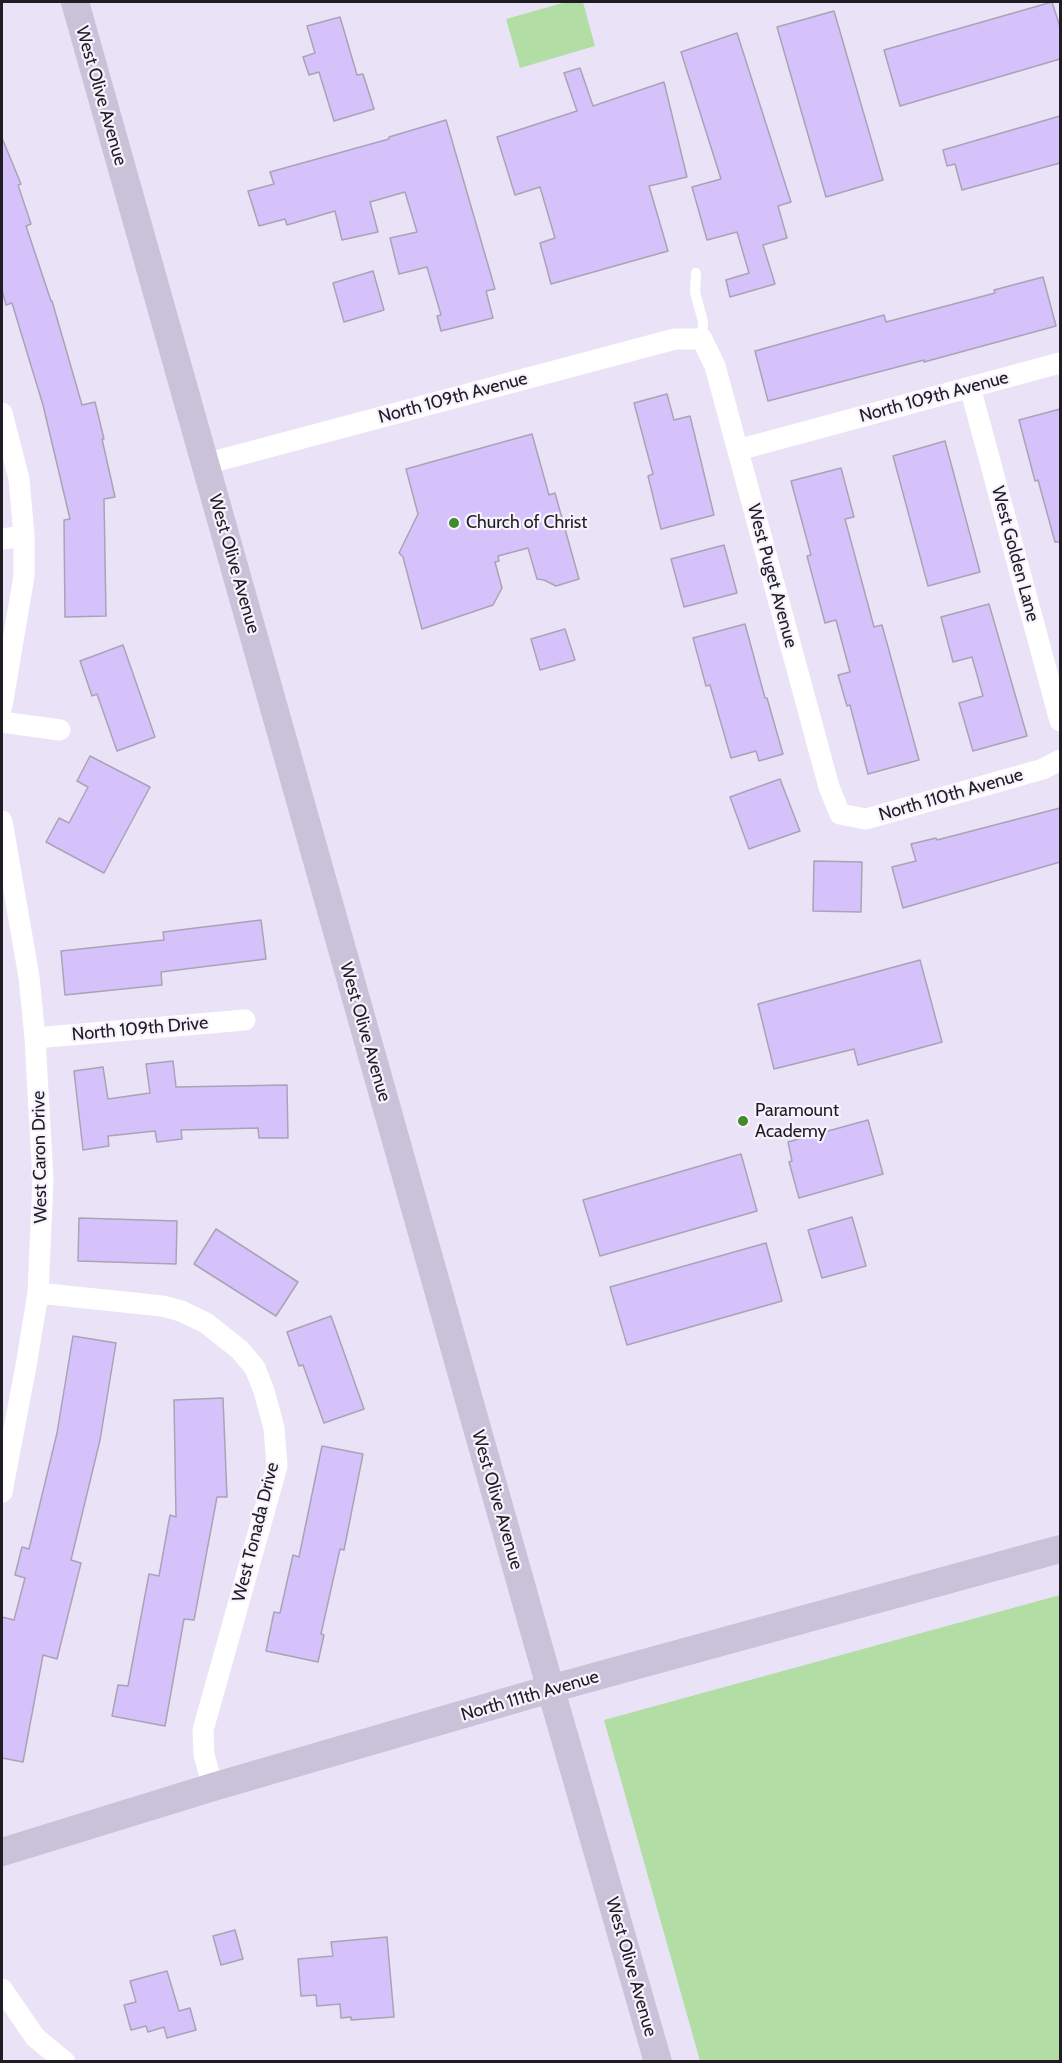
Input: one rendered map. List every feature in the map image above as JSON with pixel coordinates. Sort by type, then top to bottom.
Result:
[{"type":"main road","name":"West Olive Avenue","points":[[75,2],[550,1689],[658,2061]]},
{"type":"main road","name":"North 111th Avenue","points":[[2,1852],[213,1787],[550,1689],[1060,1549]]},
{"type":"street","name":"North 109th Avenue","points":[[206,464],[675,339],[702,339]]},
{"type":"street","name":"West Puget Avenue","points":[[702,339],[716,366],[826,776],[840,814]]},
{"type":"street","name":"North 109th Avenue","points":[[738,450],[1060,363]]},
{"type":"street","name":"West Golden Lane","points":[[970,387],[1060,721]]},
{"type":"street","points":[[2,413],[20,479],[24,536],[24,576],[2,706]]},
{"type":"street","points":[[2,539],[24,536]]},
{"type":"street","points":[[2,722],[60,730]]},
{"type":"street","name":"North 110th Avenue","points":[[840,814],[866,819],[1042,769],[1060,760]]},
{"type":"street","name":"West Caron Drive","points":[[2,821],[28,977],[35,1038],[44,1180],[38,1293],[2,1492]]},
{"type":"street","name":"North 109th Drive","points":[[35,1038],[245,1020]]},
{"type":"street","name":"West Tonada Drive","points":[[38,1293],[162,1305],[181,1311],[206,1323],[240,1350],[255,1368],[264,1391],[274,1428],[277,1466],[203,1730],[204,1755],[213,1787]]},
{"type":"street","points":[[2,1989],[35,2037],[65,2061]]},
{"type":"lane","points":[[696,273],[695,292],[703,322],[702,339]]},
{"type":"green space","points":[[566,2],[583,2],[595,46],[520,68],[506,19]]},
{"type":"green space","points":[[1060,1595],[1060,2061],[700,2061],[604,1720]]},
{"type":"building","points":[[1052,2],[1060,27],[1060,59],[900,106],[884,50]]},
{"type":"building","points":[[834,11],[883,180],[826,197],[777,27]]},
{"type":"building","points":[[340,17],[357,75],[363,74],[374,109],[334,121],[319,72],[309,75],[303,57],[315,53],[307,26]]},
{"type":"building","points":[[737,33],[791,202],[778,206],[787,238],[763,245],[775,284],[730,297],[726,280],[749,273],[737,232],[707,240],[692,187],[721,179],[681,52]]},
{"type":"building","points":[[580,68],[593,106],[664,82],[687,177],[649,186],[668,251],[551,284],[540,243],[555,238],[540,187],[515,195],[497,137],[577,111],[564,73]]},
{"type":"building","points":[[1060,116],[1060,163],[962,190],[955,164],[947,166],[943,150]]},
{"type":"building","points":[[446,120],[495,289],[486,291],[493,318],[441,331],[437,316],[441,315],[427,267],[399,274],[390,238],[417,232],[405,192],[370,202],[378,232],[342,240],[335,211],[287,225],[285,219],[259,226],[248,191],[274,184],[270,172],[389,139],[389,137]]},
{"type":"building","points":[[2,138],[21,184],[18,185],[31,224],[26,226],[52,301],[82,405],[95,402],[104,439],[102,439],[115,497],[104,499],[106,616],[65,617],[64,520],[70,519],[43,405],[12,303],[6,305],[2,290]]},
{"type":"building","points":[[373,271],[384,310],[344,322],[333,283]]},
{"type":"building","points":[[1043,277],[1056,326],[768,401],[755,351],[884,315],[886,322],[995,293],[994,290]]},
{"type":"building","points":[[667,394],[674,420],[690,416],[714,515],[661,529],[648,476],[653,474],[634,403]]},
{"type":"building","points":[[1060,409],[1060,542],[1055,542],[1038,480],[1035,481],[1019,420]]},
{"type":"building","name":"Church of Christ","points":[[532,434],[549,495],[555,493],[579,579],[556,586],[537,579],[528,548],[498,556],[499,561],[495,562],[502,588],[493,605],[422,629],[403,557],[399,553],[418,514],[406,469]]},
{"type":"building","points":[[945,441],[980,572],[928,586],[893,456]]},
{"type":"building","points":[[841,468],[854,517],[845,519],[874,627],[882,625],[919,760],[868,774],[850,705],[847,706],[838,675],[850,672],[836,620],[825,623],[807,556],[811,555],[791,481]]},
{"type":"building","points":[[724,545],[737,593],[684,607],[671,559]]},
{"type":"building","points":[[989,604],[1027,736],[973,751],[959,703],[983,696],[972,657],[953,662],[941,617]]},
{"type":"building","points":[[745,624],[783,754],[759,761],[756,751],[731,758],[710,685],[706,686],[693,638]]},
{"type":"building","points":[[565,629],[575,660],[540,670],[531,639]]},
{"type":"building","points":[[123,645],[155,737],[117,751],[97,694],[92,696],[80,661]]},
{"type":"building","points":[[90,756],[150,787],[104,873],[46,842],[59,818],[69,823],[88,787],[77,781]]},
{"type":"building","points":[[780,779],[800,831],[749,849],[730,797]]},
{"type":"building","points":[[1060,808],[1060,862],[903,908],[892,867],[916,861],[911,844],[936,838],[937,840]]},
{"type":"building","points":[[814,861],[862,862],[861,912],[813,911]]},
{"type":"building","points":[[261,920],[266,959],[161,972],[162,985],[65,995],[61,951],[164,940],[163,932]]},
{"type":"building","points":[[920,960],[942,1042],[858,1065],[854,1049],[774,1069],[758,1004]]},
{"type":"building","points":[[173,1061],[176,1087],[287,1085],[288,1138],[259,1138],[258,1128],[181,1130],[182,1139],[157,1142],[155,1131],[108,1136],[109,1146],[83,1150],[74,1071],[103,1067],[108,1099],[150,1093],[146,1064]]},
{"type":"building","points":[[868,1120],[883,1174],[799,1198],[789,1162],[792,1161],[788,1142]]},
{"type":"building","points":[[741,1154],[757,1211],[600,1256],[583,1200]]},
{"type":"building","points":[[852,1217],[866,1266],[822,1278],[808,1230]]},
{"type":"building","points":[[79,1218],[177,1221],[176,1264],[78,1261]]},
{"type":"building","points":[[216,1229],[298,1282],[276,1316],[194,1264]]},
{"type":"building","points":[[766,1243],[782,1301],[627,1345],[610,1287]]},
{"type":"building","points":[[331,1316],[364,1409],[324,1423],[303,1365],[299,1366],[287,1332]]},
{"type":"building","points":[[73,1336],[116,1343],[100,1440],[71,1560],[81,1563],[57,1659],[43,1655],[23,1762],[2,1758],[2,1617],[14,1620],[25,1578],[15,1575],[22,1547],[29,1549],[57,1433]]},
{"type":"building","points":[[223,1398],[227,1497],[217,1497],[194,1620],[184,1619],[165,1726],[112,1716],[118,1685],[128,1686],[149,1574],[159,1576],[170,1515],[176,1517],[174,1400]]},
{"type":"building","points":[[322,1446],[363,1454],[344,1550],[340,1549],[321,1634],[324,1635],[318,1662],[266,1651],[274,1612],[280,1613],[293,1555],[299,1557]]},
{"type":"building","points":[[235,1930],[243,1959],[221,1965],[213,1936]]},
{"type":"building","points":[[387,1937],[394,2017],[351,2020],[351,2017],[341,2018],[340,2004],[317,2006],[316,1995],[301,1996],[298,1959],[333,1956],[331,1942]]},
{"type":"building","points":[[167,1971],[179,2011],[190,2008],[196,2030],[167,2038],[164,2027],[148,2032],[146,2026],[131,2030],[124,2005],[136,2002],[130,1981]]},
{"type":"place","name":"Church of Christ","points":[[454,523]]},
{"type":"place","name":"Paramount Academy","points":[[743,1121]]}]
